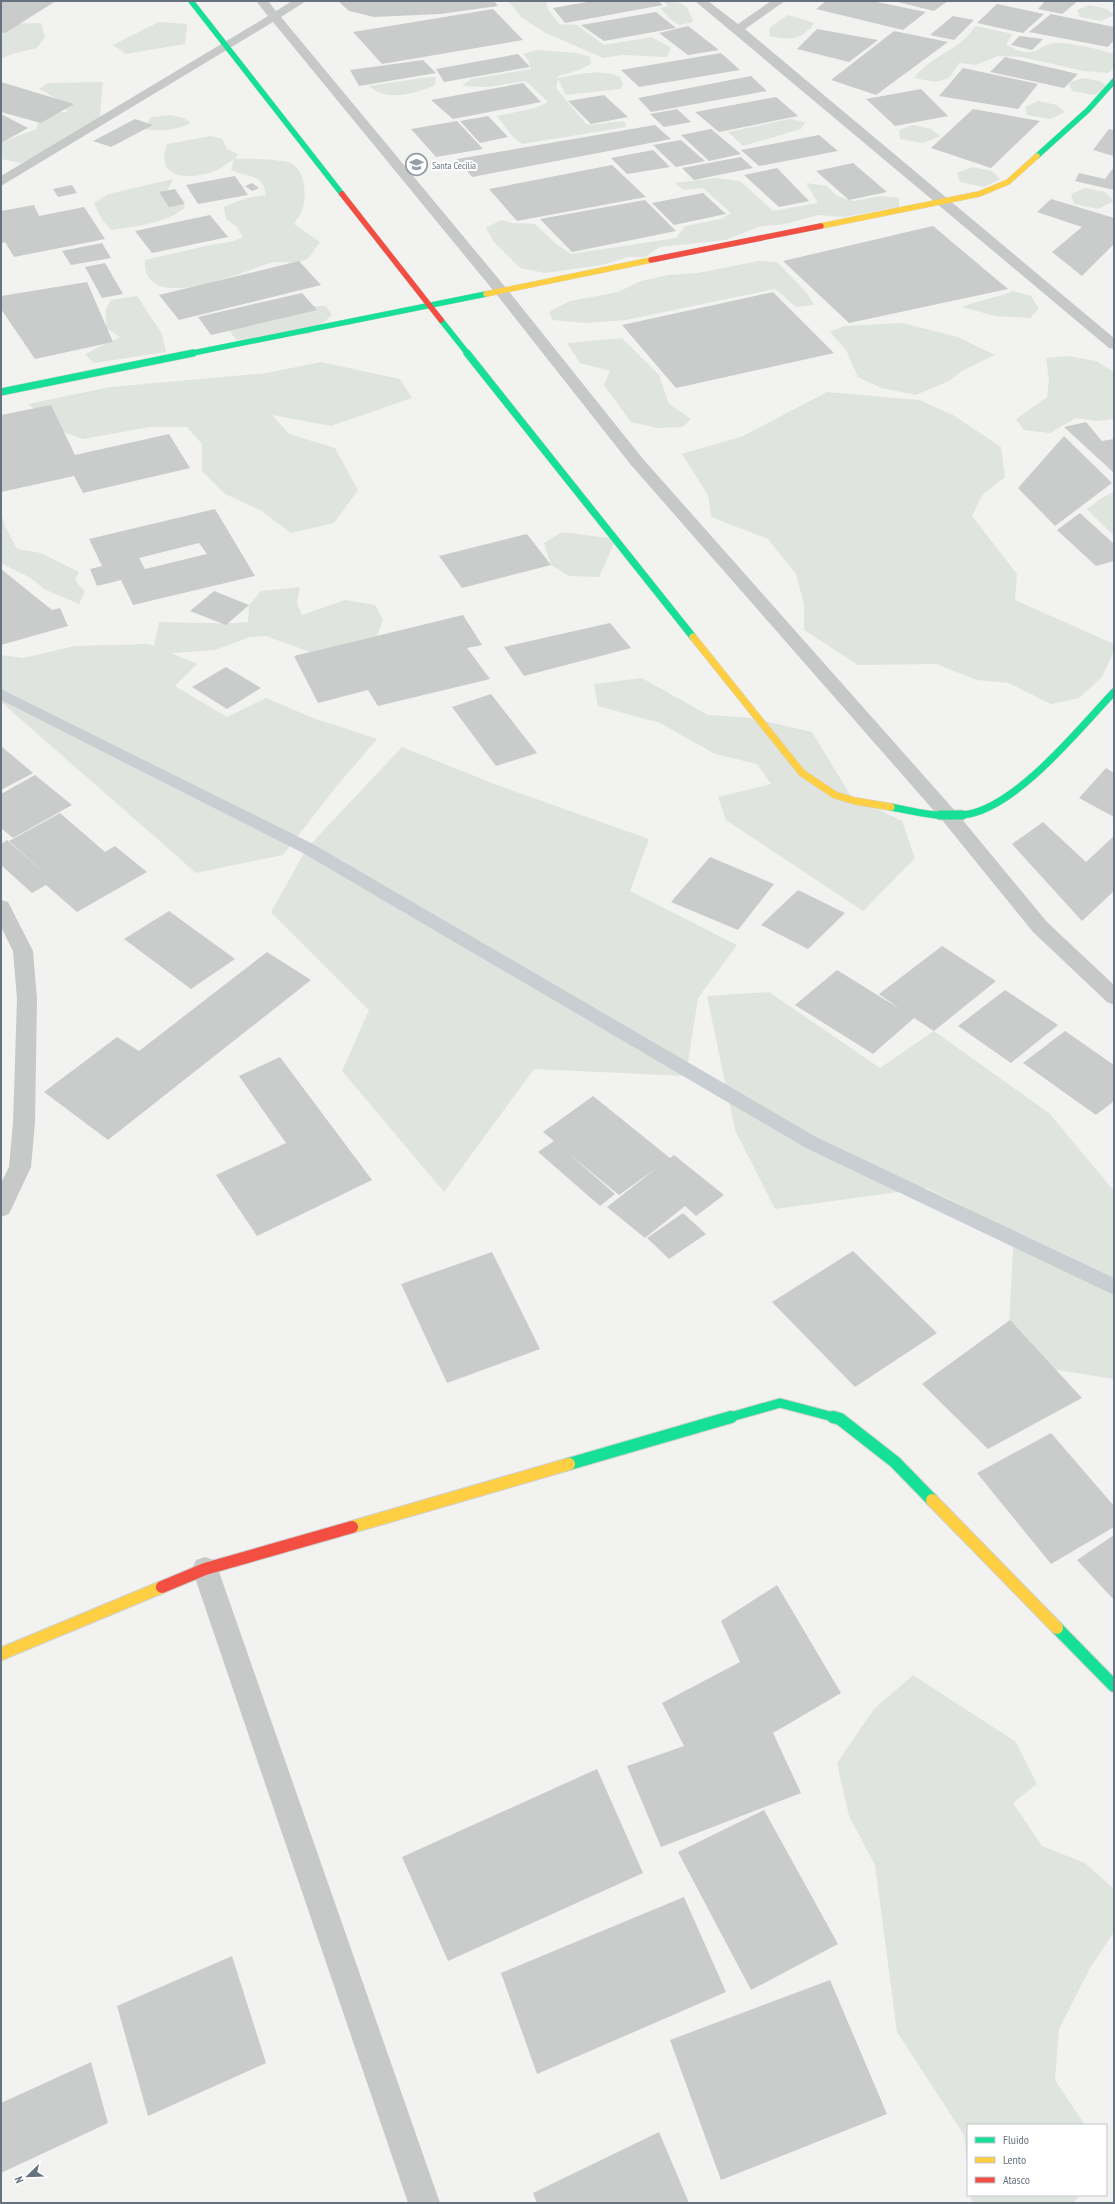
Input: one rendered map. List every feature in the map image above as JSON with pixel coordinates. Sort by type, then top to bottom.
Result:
[{"type":"street","points":[[191,1],[429,305],[802,773],[822,789],[848,801],[949,816],[980,812],[1012,794],[1114,692]]},
{"type":"street","points":[[262,1],[502,292],[637,462],[949,816],[1040,927],[1114,997]]},
{"type":"street","points":[[3,177],[300,1]]},
{"type":"street","points":[[701,1],[738,29],[1114,345]]},
{"type":"street","points":[[738,29],[779,1]]},
{"type":"street","points":[[1,392],[429,305],[502,292],[979,194],[1008,182],[1088,110],[1114,81]]},
{"type":"street","points":[[1,907],[23,951],[26,999],[24,1123],[20,1167],[1,1208]]},
{"type":"street","points":[[1,1654],[205,1569],[780,1403],[840,1419],[895,1462],[1114,1686]]},
{"type":"street","points":[[205,1569],[424,2203]]},
{"type":"shaded area","points":[[508,1],[546,1],[548,9],[559,24],[577,25],[604,45],[652,37],[671,48],[667,57],[622,55],[603,58],[546,33],[522,18]]},
{"type":"shaded area","points":[[663,1],[683,4],[689,11],[693,22],[679,25],[670,19],[660,8],[668,6]]},
{"type":"shaded area","points":[[1090,5],[1107,9],[1114,15],[1101,21],[1080,17],[1077,10]]},
{"type":"shaded area","points":[[788,15],[815,23],[805,33],[795,38],[770,36],[769,28]]},
{"type":"shaded area","points":[[159,22],[187,24],[185,44],[126,54],[113,45]]},
{"type":"shaded area","points":[[41,23],[45,37],[37,48],[12,54],[1,59],[1,24]]},
{"type":"shaded area","points":[[976,26],[1013,34],[1006,44],[1016,50],[1024,52],[1031,52],[1052,43],[1060,43],[1081,46],[1114,54],[1114,69],[1108,73],[1083,71],[1022,57],[998,56],[976,65],[959,63],[949,78],[935,82],[914,78],[924,67],[955,47]]},
{"type":"shaded area","points":[[537,50],[576,53],[590,57],[591,64],[579,70],[558,76],[558,78],[597,73],[612,74],[620,77],[623,84],[620,89],[566,95],[558,79],[556,88],[586,124],[625,122],[626,127],[522,144],[512,136],[497,116],[535,108],[548,102],[526,81],[488,87],[462,86],[471,79],[531,69],[529,61],[523,54]]},
{"type":"shaded area","points":[[436,77],[435,85],[419,91],[401,95],[384,94],[369,86],[422,78]]},
{"type":"shaded area","points":[[1082,78],[1100,81],[1109,88],[1094,95],[1072,91],[1069,83]]},
{"type":"shaded area","points":[[103,82],[99,126],[44,156],[21,163],[1,159],[1,144],[3,142],[36,129],[41,120],[48,115],[67,112],[65,103],[39,89],[48,83]]},
{"type":"shaded area","points":[[1038,101],[1057,105],[1065,112],[1050,119],[1027,115],[1025,107]]},
{"type":"shaded area","points":[[171,115],[184,118],[191,123],[168,130],[145,129],[151,117]]},
{"type":"shaded area","points":[[790,119],[805,122],[801,129],[743,146],[728,132]]},
{"type":"shaded area","points":[[913,125],[931,129],[940,136],[923,143],[900,139],[899,130]]},
{"type":"shaded area","points":[[211,136],[222,139],[227,149],[238,154],[235,159],[279,161],[290,163],[295,166],[302,177],[305,192],[302,211],[294,224],[320,242],[309,257],[303,261],[294,263],[274,262],[218,281],[197,286],[176,288],[160,286],[148,277],[145,260],[210,245],[231,242],[243,237],[237,227],[226,219],[224,207],[246,198],[266,195],[262,183],[254,177],[231,170],[234,159],[216,171],[200,175],[182,176],[174,174],[169,170],[165,163],[164,155],[167,144]]},
{"type":"shaded area","points":[[972,167],[992,171],[1000,179],[984,187],[960,182],[957,173]]},
{"type":"shaded area","points":[[716,178],[740,181],[773,211],[818,203],[806,183],[827,186],[837,196],[854,201],[880,196],[899,198],[899,207],[844,217],[818,215],[785,224],[758,227],[726,240],[660,247],[645,257],[628,257],[602,265],[545,273],[520,268],[494,242],[486,228],[501,220],[512,223],[535,224],[555,243],[571,254],[676,238],[685,226],[721,219],[731,213],[703,188],[683,190],[675,183]]},
{"type":"shaded area","points":[[173,179],[167,191],[182,199],[185,208],[168,218],[159,221],[141,226],[112,230],[102,220],[94,203],[108,194]]},
{"type":"shaded area","points":[[1085,188],[1105,192],[1114,201],[1098,209],[1074,204],[1071,194]]},
{"type":"shaded area","points":[[758,261],[777,262],[807,293],[814,305],[796,307],[775,289],[626,320],[585,323],[553,320],[549,312],[570,301],[618,292],[641,281],[668,275],[698,273]]},
{"type":"shaded area","points":[[1013,291],[1031,296],[1039,309],[1030,318],[995,316],[962,307],[1000,295]]},
{"type":"shaded area","points":[[137,296],[162,334],[166,352],[94,363],[85,354],[120,337],[106,328],[106,309],[111,300]]},
{"type":"shaded area","points":[[293,306],[326,306],[332,315],[310,334],[236,340],[230,331],[238,323]]},
{"type":"shaded area","points":[[902,323],[958,337],[995,355],[962,371],[949,381],[916,395],[881,388],[858,377],[846,350],[830,332],[844,326]]},
{"type":"shaded area","points":[[622,338],[659,375],[669,404],[691,419],[683,427],[658,428],[631,422],[604,385],[610,371],[580,363],[567,343]]},
{"type":"shaded area","points":[[1068,356],[1096,361],[1114,372],[1114,419],[1097,421],[1076,418],[1050,433],[1024,430],[1016,419],[1047,397],[1049,380],[1046,358]]},
{"type":"shaded area","points":[[321,362],[400,379],[412,398],[331,426],[272,415],[289,434],[335,448],[358,490],[334,523],[291,533],[260,510],[225,494],[202,471],[202,444],[187,427],[150,427],[83,439],[61,431],[28,404],[110,387],[267,373]]},
{"type":"shaded area","points":[[827,392],[919,400],[953,415],[1001,447],[1005,477],[982,495],[972,516],[1017,574],[1015,600],[1114,644],[1114,651],[1102,677],[1079,698],[1051,704],[1009,683],[977,680],[936,664],[858,665],[804,630],[804,604],[796,574],[768,539],[711,517],[708,495],[682,454],[743,436]]},
{"type":"shaded area","points":[[1114,492],[1114,536],[1087,509],[1103,497]]},
{"type":"shaded area","points":[[1,513],[5,526],[17,549],[41,553],[79,572],[75,580],[85,592],[79,604],[44,589],[31,578],[1,563]]},
{"type":"shaded area","points":[[562,532],[616,539],[599,577],[569,576],[551,565],[544,543]]},
{"type":"shaded area","points":[[300,587],[297,603],[302,615],[345,600],[375,605],[383,620],[377,636],[310,652],[266,636],[250,637],[215,650],[171,653],[197,664],[175,686],[227,717],[266,698],[313,718],[377,739],[336,787],[283,855],[196,873],[1,702],[1,655],[23,658],[75,646],[148,644],[154,646],[159,622],[248,622],[249,605],[261,591]]},
{"type":"shaded area","points":[[642,678],[708,715],[751,718],[812,732],[851,796],[902,821],[915,858],[863,911],[726,820],[718,797],[771,784],[757,764],[715,754],[660,723],[598,706],[594,684]]},
{"type":"shaded area","points":[[402,747],[497,785],[649,839],[630,891],[737,945],[698,998],[686,1076],[534,1069],[444,1192],[342,1071],[369,1010],[271,912],[307,848]]},
{"type":"shaded area","points":[[769,992],[880,1068],[934,1031],[1049,1113],[1114,1191],[1114,1379],[1007,1362],[1014,1232],[927,1188],[775,1209],[735,1130],[707,996]]},
{"type":"shaded area","points":[[913,1675],[1016,1742],[1037,1784],[1013,1803],[1042,1846],[1085,1863],[1114,1889],[1114,1932],[1090,1968],[1059,2029],[1055,2080],[1084,2124],[967,2124],[967,2160],[964,2135],[897,2032],[875,1865],[849,1816],[837,1763],[874,1709]]},
{"type":"shaded area","points":[[971,2196],[1079,2196],[1073,2203],[972,2203]]},
{"type":"building","points":[[1,1],[56,1],[5,33],[1,32]]},
{"type":"building","points":[[338,1],[494,1],[498,6],[440,14],[374,17],[349,11]]},
{"type":"building","points":[[593,1],[658,1],[663,5],[565,23],[553,8]]},
{"type":"building","points":[[826,1],[872,1],[926,12],[903,30],[816,9]]},
{"type":"building","points":[[894,1],[948,1],[934,11]]},
{"type":"building","points":[[1045,1],[1078,1],[1062,14],[1038,9]]},
{"type":"building","points":[[997,4],[1044,14],[1023,33],[977,23]]},
{"type":"building","points":[[493,9],[523,40],[382,64],[353,32]]},
{"type":"building","points":[[656,12],[676,28],[604,41],[581,25]]},
{"type":"building","points":[[1051,14],[1114,27],[1114,40],[1108,47],[1029,32]]},
{"type":"building","points":[[953,16],[974,20],[954,40],[930,35]]},
{"type":"building","points":[[688,26],[719,50],[688,55],[659,33]]},
{"type":"building","points":[[817,29],[878,40],[849,62],[797,49]]},
{"type":"building","points":[[894,31],[948,42],[876,95],[831,80]]},
{"type":"building","points":[[1019,36],[1043,39],[1032,50],[1011,45]]},
{"type":"building","points":[[721,53],[740,70],[639,87],[621,70]]},
{"type":"building","points":[[518,54],[530,67],[444,82],[436,69]]},
{"type":"building","points":[[1005,57],[1078,74],[1064,88],[990,72]]},
{"type":"building","points":[[423,60],[436,73],[359,86],[350,70]]},
{"type":"building","points":[[963,68],[1038,84],[1018,109],[939,96]]},
{"type":"building","points":[[751,76],[767,91],[651,112],[638,98]]},
{"type":"building","points":[[1,82],[74,104],[41,123],[1,112]]},
{"type":"building","points":[[523,83],[541,102],[453,119],[431,100]]},
{"type":"building","points":[[921,89],[948,116],[895,126],[866,99]]},
{"type":"building","points":[[604,95],[628,117],[591,124],[568,101]]},
{"type":"building","points":[[776,97],[798,116],[719,132],[695,112]]},
{"type":"building","points":[[677,109],[691,122],[664,127],[650,114]]},
{"type":"building","points":[[973,109],[1040,121],[991,168],[931,148]]},
{"type":"building","points":[[1,114],[28,128],[1,143]]},
{"type":"building","points":[[488,116],[508,137],[480,143],[460,121]]},
{"type":"building","points":[[135,119],[153,125],[111,147],[93,141]]},
{"type":"building","points":[[457,121],[483,149],[436,157],[411,129]]},
{"type":"building","points":[[655,125],[671,139],[472,177],[457,159]]},
{"type":"building","points":[[711,129],[741,154],[709,161],[681,135]]},
{"type":"building","points":[[1109,129],[1114,130],[1114,156],[1093,150]]},
{"type":"building","points":[[819,135],[838,151],[759,166],[741,150]]},
{"type":"building","points":[[681,140],[705,161],[676,167],[653,145]]},
{"type":"building","points":[[653,150],[670,167],[627,174],[611,158]]},
{"type":"building","points":[[741,157],[753,168],[694,180],[682,168]]},
{"type":"building","points":[[853,163],[887,192],[849,200],[816,171]]},
{"type":"building","points":[[612,165],[646,197],[517,221],[489,189]]},
{"type":"building","points":[[1114,167],[1114,190],[1075,181],[1079,173],[1105,179]]},
{"type":"building","points":[[777,168],[809,201],[779,207],[744,175]]},
{"type":"building","points":[[235,176],[248,195],[198,204],[186,185]]},
{"type":"building","points":[[252,183],[259,188],[252,191],[245,186]]},
{"type":"building","points":[[72,185],[77,193],[58,197],[53,189]]},
{"type":"building","points":[[175,189],[185,204],[169,207],[159,192]]},
{"type":"building","points":[[703,193],[726,214],[674,225],[652,203]]},
{"type":"building","points":[[1051,199],[1114,218],[1114,244],[1082,276],[1052,252],[1082,227],[1037,212]]},
{"type":"building","points":[[645,200],[676,231],[572,252],[540,219]]},
{"type":"building","points":[[34,205],[39,216],[84,207],[105,239],[14,257],[5,242],[2,243],[1,241],[1,211]]},
{"type":"building","points":[[210,215],[228,237],[152,253],[135,231]]},
{"type":"building","points":[[933,226],[1008,289],[849,323],[783,261]]},
{"type":"building","points":[[102,243],[111,258],[71,265],[62,251]]},
{"type":"building","points":[[299,261],[321,285],[179,320],[159,295]]},
{"type":"building","points":[[105,263],[123,294],[102,298],[85,267]]},
{"type":"building","points":[[87,282],[113,342],[35,359],[1,309],[1,296]]},
{"type":"building","points":[[773,292],[834,353],[676,388],[622,325]]},
{"type":"building","points":[[302,293],[317,310],[211,335],[198,317]]},
{"type":"building","points":[[51,405],[75,455],[169,434],[190,468],[83,493],[74,476],[1,492],[1,415]]},
{"type":"building","points":[[1086,422],[1102,441],[1114,439],[1114,473],[1064,427]]},
{"type":"building","points":[[1064,436],[1112,483],[1055,526],[1018,488]]},
{"type":"building","points":[[215,509],[255,576],[133,605],[121,580],[97,586],[90,569],[102,566],[89,539]],"holes":[[[199,543],[207,554],[145,569],[139,558]]]},
{"type":"building","points":[[1080,513],[1114,544],[1114,561],[1096,566],[1057,530]]},
{"type":"building","points":[[527,534],[551,565],[462,588],[439,556]]},
{"type":"building","points":[[1,569],[52,610],[60,608],[68,626],[1,645]]},
{"type":"building","points":[[214,591],[249,605],[226,625],[190,611]]},
{"type":"building","points":[[463,615],[482,645],[467,648],[490,679],[378,706],[368,690],[318,703],[294,656]]},
{"type":"building","points":[[610,623],[631,648],[524,676],[504,647]]},
{"type":"building","points":[[226,667],[261,688],[227,709],[192,687]]},
{"type":"building","points":[[491,694],[537,753],[496,766],[452,707]]},
{"type":"building","points":[[1,746],[33,773],[1,790]]},
{"type":"building","points":[[1106,768],[1114,773],[1114,817],[1079,798]]},
{"type":"building","points":[[35,775],[72,805],[13,838],[1,828],[1,794]]},
{"type":"building","points":[[60,813],[105,852],[115,846],[147,872],[77,912],[46,885],[32,893],[1,865],[1,844],[7,840],[53,881],[9,841]]},
{"type":"building","points":[[1043,822],[1086,862],[1114,836],[1114,891],[1082,921],[1012,844]]},
{"type":"building","points":[[710,857],[774,884],[738,930],[671,902]]},
{"type":"building","points":[[798,890],[845,913],[808,949],[761,925]]},
{"type":"building","points":[[169,911],[235,959],[191,989],[124,939]]},
{"type":"building","points":[[942,946],[996,981],[934,1031],[914,1018],[873,1054],[795,1005],[837,970],[900,1009],[879,994]]},
{"type":"building","points":[[267,952],[311,980],[108,1140],[44,1092],[117,1037],[139,1051]]},
{"type":"building","points":[[1005,990],[1058,1025],[1011,1063],[958,1026]]},
{"type":"building","points":[[1065,1031],[1114,1065],[1114,1101],[1096,1115],[1023,1063]]},
{"type":"building","points":[[280,1057],[372,1180],[257,1236],[216,1175],[286,1143],[239,1076]]},
{"type":"building","points":[[593,1096],[670,1158],[674,1155],[724,1195],[696,1216],[685,1206],[645,1238],[607,1207],[658,1167],[619,1195],[568,1153],[615,1194],[600,1206],[538,1152],[554,1141],[543,1132]]},
{"type":"building","points":[[683,1213],[706,1234],[669,1259],[647,1238]]},
{"type":"building","points":[[853,1251],[937,1333],[855,1387],[772,1302]]},
{"type":"building","points":[[492,1252],[540,1349],[447,1383],[401,1284]]},
{"type":"building","points":[[1010,1320],[1082,1398],[988,1449],[922,1384]]},
{"type":"building","points":[[1051,1433],[1114,1506],[1114,1527],[1051,1564],[977,1473]]},
{"type":"building","points":[[1114,1535],[1114,1600],[1077,1560]]},
{"type":"building","points":[[777,1585],[841,1693],[773,1733],[801,1793],[661,1847],[627,1766],[684,1746],[662,1703],[740,1662],[721,1621]]},
{"type":"building","points":[[597,1769],[643,1873],[448,1961],[402,1857]]},
{"type":"building","points":[[764,1810],[838,1944],[751,1990],[678,1852]]},
{"type":"building","points":[[684,1897],[726,1992],[537,2074],[501,1973]]},
{"type":"building","points":[[232,1956],[266,2063],[148,2116],[117,2006]]},
{"type":"building","points":[[830,1980],[887,2114],[721,2180],[670,2040]]},
{"type":"building","points":[[91,2062],[108,2123],[1,2173],[1,2103]]},
{"type":"building","points":[[659,2132],[689,2203],[537,2203],[533,2193]]},
{"type":"waterway","points":[[1,694],[307,848],[812,1143],[1114,1287]]},
{"type":"traffic: fast","points":[[191,1],[342,194]]},
{"type":"traffic: fast","points":[[1037,156],[1088,110],[1114,81]]},
{"type":"traffic: fast","points":[[1,392],[486,294]]},
{"type":"traffic: fast","points":[[441,320],[693,637]]},
{"type":"traffic: fast","points":[[891,807],[934,814],[957,815],[978,812],[994,805],[1012,793],[1050,760],[1114,692]]},
{"type":"traffic: fast","points":[[569,1464],[780,1403],[840,1419],[895,1462],[932,1500]]},
{"type":"traffic: fast","points":[[1057,1628],[1114,1686]]},
{"type":"traffic: slow","points":[[821,226],[979,194],[1008,182],[1037,156]]},
{"type":"traffic: slow","points":[[486,294],[651,260]]},
{"type":"traffic: slow","points":[[693,637],[802,773],[835,795],[855,801],[891,807]]},
{"type":"traffic: slow","points":[[352,1527],[569,1464]]},
{"type":"traffic: slow","points":[[932,1500],[1057,1628]]},
{"type":"traffic: slow","points":[[1,1654],[162,1587]]},
{"type":"traffic: jam","points":[[342,194],[441,320]]},
{"type":"traffic: jam","points":[[651,260],[821,226]]},
{"type":"traffic: jam","points":[[162,1587],[205,1569],[352,1527]]},
{"type":"place","name":"Santa Cecilia","points":[[416,165]]}]
